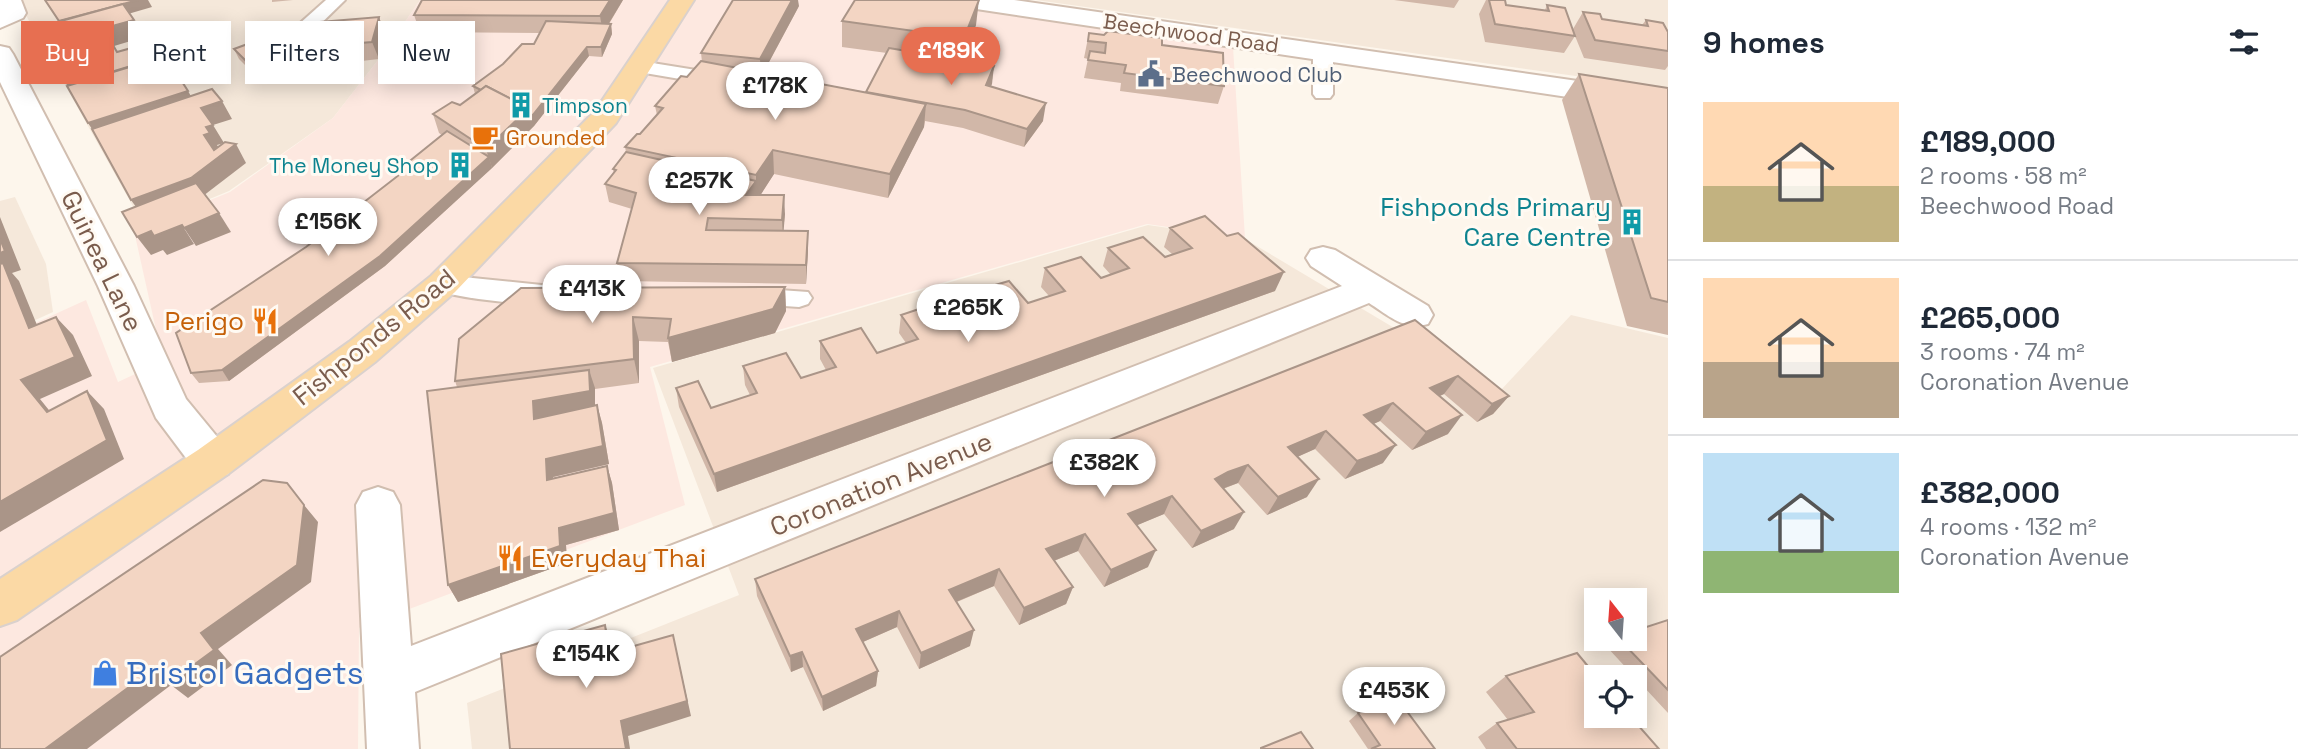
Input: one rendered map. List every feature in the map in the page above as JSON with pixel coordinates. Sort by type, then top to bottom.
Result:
[{"type":"main road","name":"Fishponds Road","points":[[0,605],[213,462],[362,352],[443,284],[606,117],[682,0]]},
{"type":"street","points":[[0,20],[14,13],[9,0]]},
{"type":"street","name":"Beechwood Road","points":[[963,0],[1668,103]]},
{"type":"street","name":"Guinea Lane","points":[[0,54],[116,286],[170,407],[213,462]]},
{"type":"street","points":[[1323,258],[1415,314]]},
{"type":"street","name":"Coronation Avenue","points":[[389,678],[1371,288]]},
{"type":"street","points":[[378,505],[393,749]]},
{"type":"lane","points":[[313,21],[336,0]]},
{"type":"lane","points":[[1323,52],[1323,94]]},
{"type":"lane","points":[[640,67],[742,83]]},
{"type":"lane","points":[[443,284],[503,292],[570,294]]},
{"type":"lane","points":[[732,297],[799,298]]},
{"type":"shaded area","points":[[0,0],[420,0],[406,21],[378,21],[378,60],[364,78],[364,21],[245,21],[245,84],[359,84],[333,118],[229,191],[144,226],[64,84],[114,84],[114,21],[29,21],[23,10]]},
{"type":"shaded area","points":[[420,0],[954,0],[1233,47],[1245,238],[1147,224],[650,367],[685,505],[359,628],[358,749],[0,749],[0,339],[86,300],[118,382],[163,361],[134,231],[230,192],[333,118],[359,84],[364,84],[364,78],[378,60],[378,84],[475,84],[475,21],[406,21]]},
{"type":"shaded area","points":[[1036,0],[1668,0],[1668,89]]},
{"type":"shaded area","points":[[15,197],[46,264],[53,312],[0,336],[0,201]]},
{"type":"shaded area","points":[[1148,225],[1245,239],[1500,391],[1571,315],[1668,338],[1668,749],[472,749],[467,703],[739,595],[653,368]]},
{"type":"building","points":[[45,0],[138,0],[59,21]]},
{"type":"building","points":[[422,0],[610,0],[600,16],[414,15]]},
{"type":"building","points":[[733,0],[792,0],[760,59],[701,53]]},
{"type":"building","points":[[855,0],[979,0],[964,38],[842,21]]},
{"type":"building","points":[[1489,0],[1505,0],[1506,5],[1549,11],[1547,5],[1565,8],[1575,36],[1495,24]]},
{"type":"building","points":[[123,4],[134,20],[114,26],[114,21],[61,21]]},
{"type":"building","points":[[1583,12],[1600,14],[1602,19],[1648,26],[1646,20],[1663,23],[1668,32],[1668,51],[1595,40]]},
{"type":"building","points":[[379,17],[372,42],[364,43],[364,21],[332,21]]},
{"type":"building","points":[[546,21],[611,24],[601,47],[587,47],[532,116],[529,108],[486,86],[481,90],[473,86],[503,64],[522,44],[534,44]]},
{"type":"building","points":[[1108,31],[1162,38],[1162,45],[1223,53],[1224,86],[1124,73],[1126,65],[1088,60],[1090,51],[1105,53],[1106,43],[1088,41],[1089,33],[1104,35]]},
{"type":"building","points":[[245,45],[245,60],[234,49]]},
{"type":"building","points":[[114,47],[117,52],[128,49],[128,67],[114,71]]},
{"type":"building","points":[[889,48],[994,66],[986,85],[1046,103],[1027,129],[965,110],[866,92]]},
{"type":"building","points":[[701,61],[926,104],[890,174],[773,150],[756,175],[625,147],[663,108],[655,106],[681,76],[687,77]]},
{"type":"building","points":[[128,67],[128,84],[183,84],[188,91],[88,123],[67,86],[114,84],[114,72]]},
{"type":"building","points":[[1579,74],[1668,88],[1668,302],[1651,298]]},
{"type":"building","points":[[486,86],[529,108],[486,149],[433,114],[452,102],[460,105]]},
{"type":"building","points":[[212,89],[222,101],[201,108],[213,125],[206,127],[210,133],[204,135],[214,150],[225,142],[236,144],[191,178],[131,200],[92,129]]},
{"type":"building","points":[[447,131],[489,157],[380,256],[222,370],[191,373],[176,333],[306,247],[399,175],[396,172]]},
{"type":"building","points":[[626,152],[756,181],[746,195],[784,195],[782,220],[708,218],[706,230],[808,231],[806,265],[617,263],[636,193],[605,184]]},
{"type":"building","points":[[196,183],[219,213],[184,228],[182,225],[154,236],[151,231],[137,237],[122,212]]},
{"type":"building","points":[[1205,216],[1227,236],[1238,233],[1284,272],[714,474],[676,388],[698,381],[711,408],[757,393],[743,366],[786,353],[801,378],[836,367],[820,341],[861,328],[877,353],[918,339],[901,315],[940,302],[958,326],[990,315],[971,292],[1009,281],[1028,303],[1065,291],[1045,268],[1081,257],[1101,278],[1129,268],[1108,248],[1143,237],[1165,257],[1192,248],[1170,228]]},
{"type":"building","points":[[0,239],[5,251],[0,253]]},
{"type":"building","points":[[3,263],[29,328],[56,317],[75,357],[21,380],[47,412],[87,391],[107,440],[0,502],[0,264]]},
{"type":"building","points":[[785,287],[773,309],[668,338],[671,319],[633,317],[634,359],[455,381],[459,339],[521,288]]},
{"type":"building","points":[[1415,320],[1509,396],[1492,404],[1458,376],[1430,388],[1462,415],[1426,432],[1393,403],[1364,415],[1396,445],[1377,454],[1357,461],[1326,431],[1288,447],[1319,479],[1278,497],[1248,465],[1228,472],[1215,479],[1244,512],[1201,531],[1172,496],[1128,514],[1156,550],[1111,570],[1085,534],[1046,549],[1073,587],[1024,608],[999,569],[949,590],[974,630],[921,653],[899,611],[856,629],[878,671],[822,697],[802,652],[790,656],[755,579]]},
{"type":"building","points":[[589,370],[590,391],[533,401],[534,419],[597,405],[603,446],[546,459],[547,480],[607,466],[614,513],[559,528],[560,546],[448,585],[427,391]]},
{"type":"building","points":[[263,480],[287,483],[304,505],[297,565],[201,633],[214,650],[169,683],[156,667],[45,749],[0,749],[0,657]]},
{"type":"building","points":[[1668,620],[1668,690],[1647,665],[1631,651],[1647,651],[1647,627]]},
{"type":"building","points":[[605,625],[609,653],[673,635],[687,701],[621,721],[626,749],[510,749],[501,654]]},
{"type":"building","points":[[1577,653],[1587,665],[1584,665],[1584,728],[1641,728],[1659,749],[1517,749],[1497,723],[1534,712],[1506,676]]},
{"type":"building","points":[[1397,698],[1435,749],[1371,749],[1380,745],[1358,713]]},
{"type":"building","points":[[1301,732],[1313,749],[1261,749],[1261,748]]},
{"type":"place","name":"Beechwood Club","points":[[1151,74]]},
{"type":"place","name":"Timpson","points":[[521,105]]},
{"type":"place","name":"Grounded","points":[[485,137]]},
{"type":"place","name":"The Money Shop","points":[[460,165]]},
{"type":"place","name":"Fishponds Primary Care Centre","points":[[1632,222]]},
{"type":"place","name":"Perigo","points":[[265,321]]},
{"type":"place","name":"Everyday Thai","points":[[510,558]]},
{"type":"place","name":"Bristol Gadgets","points":[[105,673]]}]
